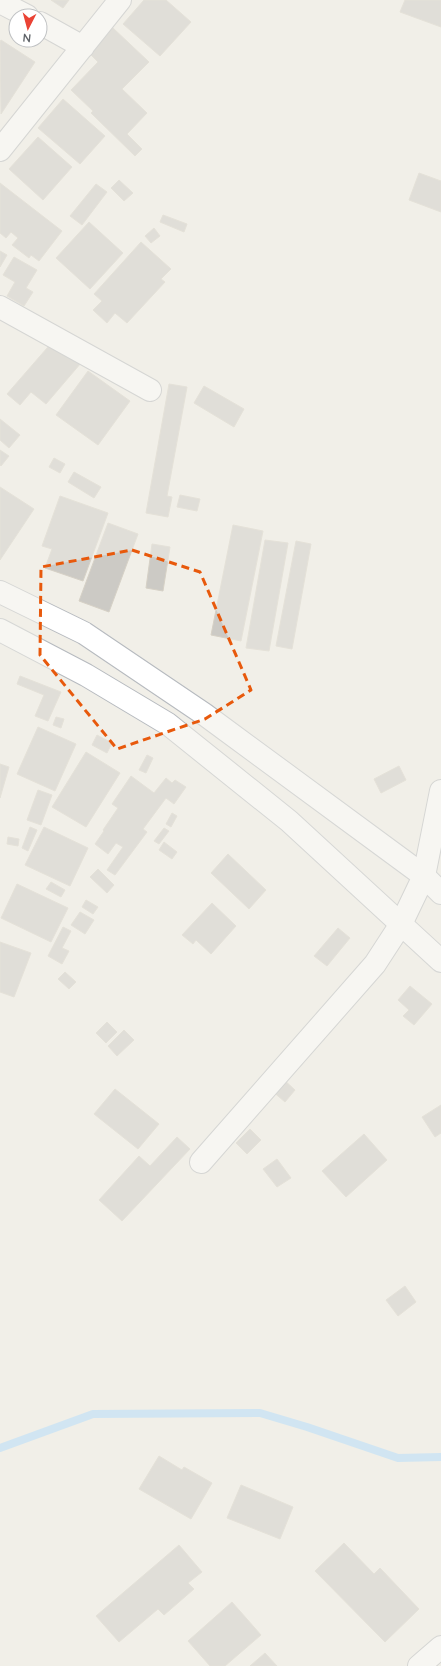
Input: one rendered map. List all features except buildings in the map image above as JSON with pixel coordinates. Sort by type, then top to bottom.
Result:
[{"type":"main road","points":[[0,150],[120,0]]},
{"type":"main road","points":[[0,2],[12,8]]},
{"type":"main road","points":[[48,27],[83,47]]},
{"type":"main road","points":[[0,307],[150,390]]},
{"type":"main road","points":[[0,592],[84,633],[204,714],[424,876],[441,893]]},
{"type":"main road","points":[[0,630],[86,675],[168,724],[289,821],[441,961]]},
{"type":"main road","points":[[201,1162],[375,964],[401,924],[424,876],[441,791]]},
{"type":"main road","points":[[419,1666],[441,1647]]},
{"type":"highlighted area","points":[[132,550],[200,572],[251,690],[205,719],[117,749],[40,655],[41,567]]},
{"type":"waterway","points":[[0,1448],[93,1414],[260,1413],[307,1427],[398,1458],[441,1457]]}]
